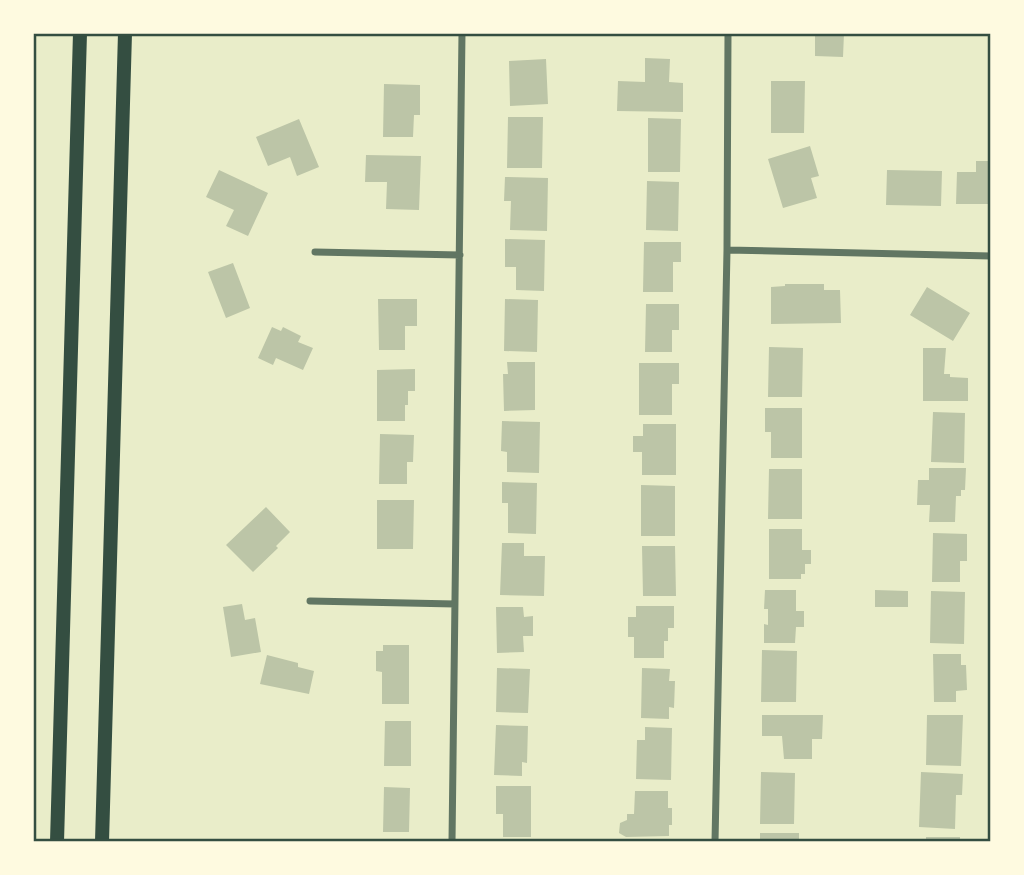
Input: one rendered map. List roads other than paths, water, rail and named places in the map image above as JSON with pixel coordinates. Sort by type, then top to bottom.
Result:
[{"type":"main road","points":[[57,842],[80,33]]},
{"type":"main road","points":[[102,842],[125,33]]},
{"type":"street","points":[[452,842],[462,33]]},
{"type":"street","points":[[715,842],[727,250],[728,33]]},
{"type":"street","points":[[727,250],[991,256]]},
{"type":"street","points":[[315,252],[460,255]]},
{"type":"street","points":[[310,601],[455,604]]}]
